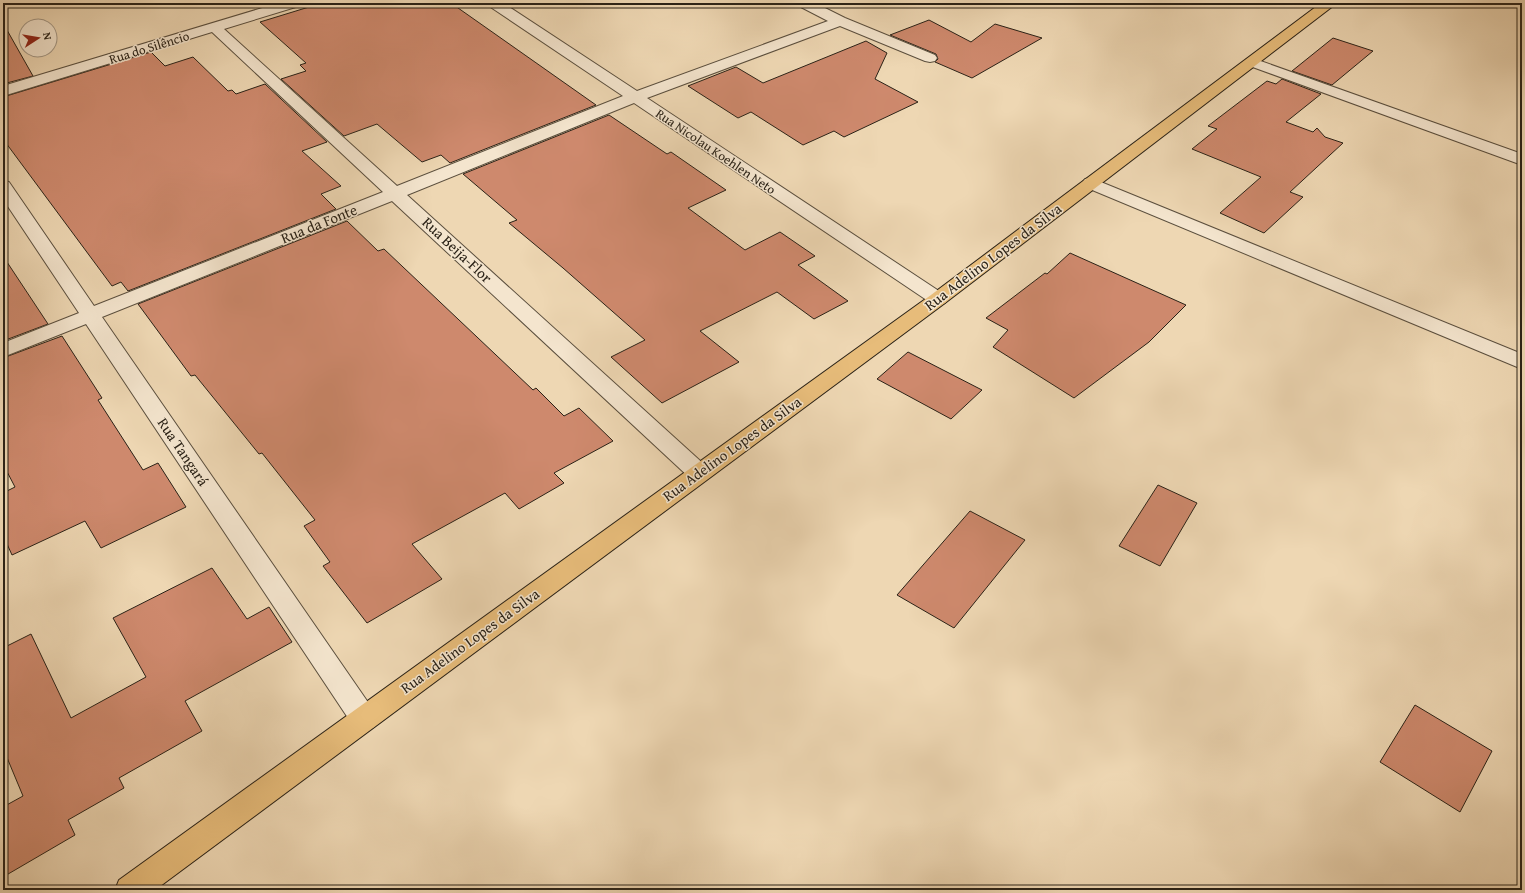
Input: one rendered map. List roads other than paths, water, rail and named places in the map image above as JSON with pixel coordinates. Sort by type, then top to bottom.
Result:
[{"type":"main road","name":"Rua Adelino Lopes da Silva","points":[[130,890],[938,299],[1330,3]]},
{"type":"street","name":"Rua do Silêncio","points":[[3,91],[294,3]]},
{"type":"street","name":"Rua Nicolau Koehlen Neto","points":[[494,3],[938,299]]},
{"type":"street","points":[[804,3],[930,58]]},
{"type":"street","name":"Rua da Fonte","points":[[3,350],[635,97],[840,20]]},
{"type":"street","name":"Rua Beija-Flor","points":[[214,27],[699,473]]},
{"type":"street","points":[[1252,62],[1522,160]]},
{"type":"street","points":[[1091,184],[1522,362]]},
{"type":"street","name":"Rua Tangará","points":[[3,186],[364,719]]}]
